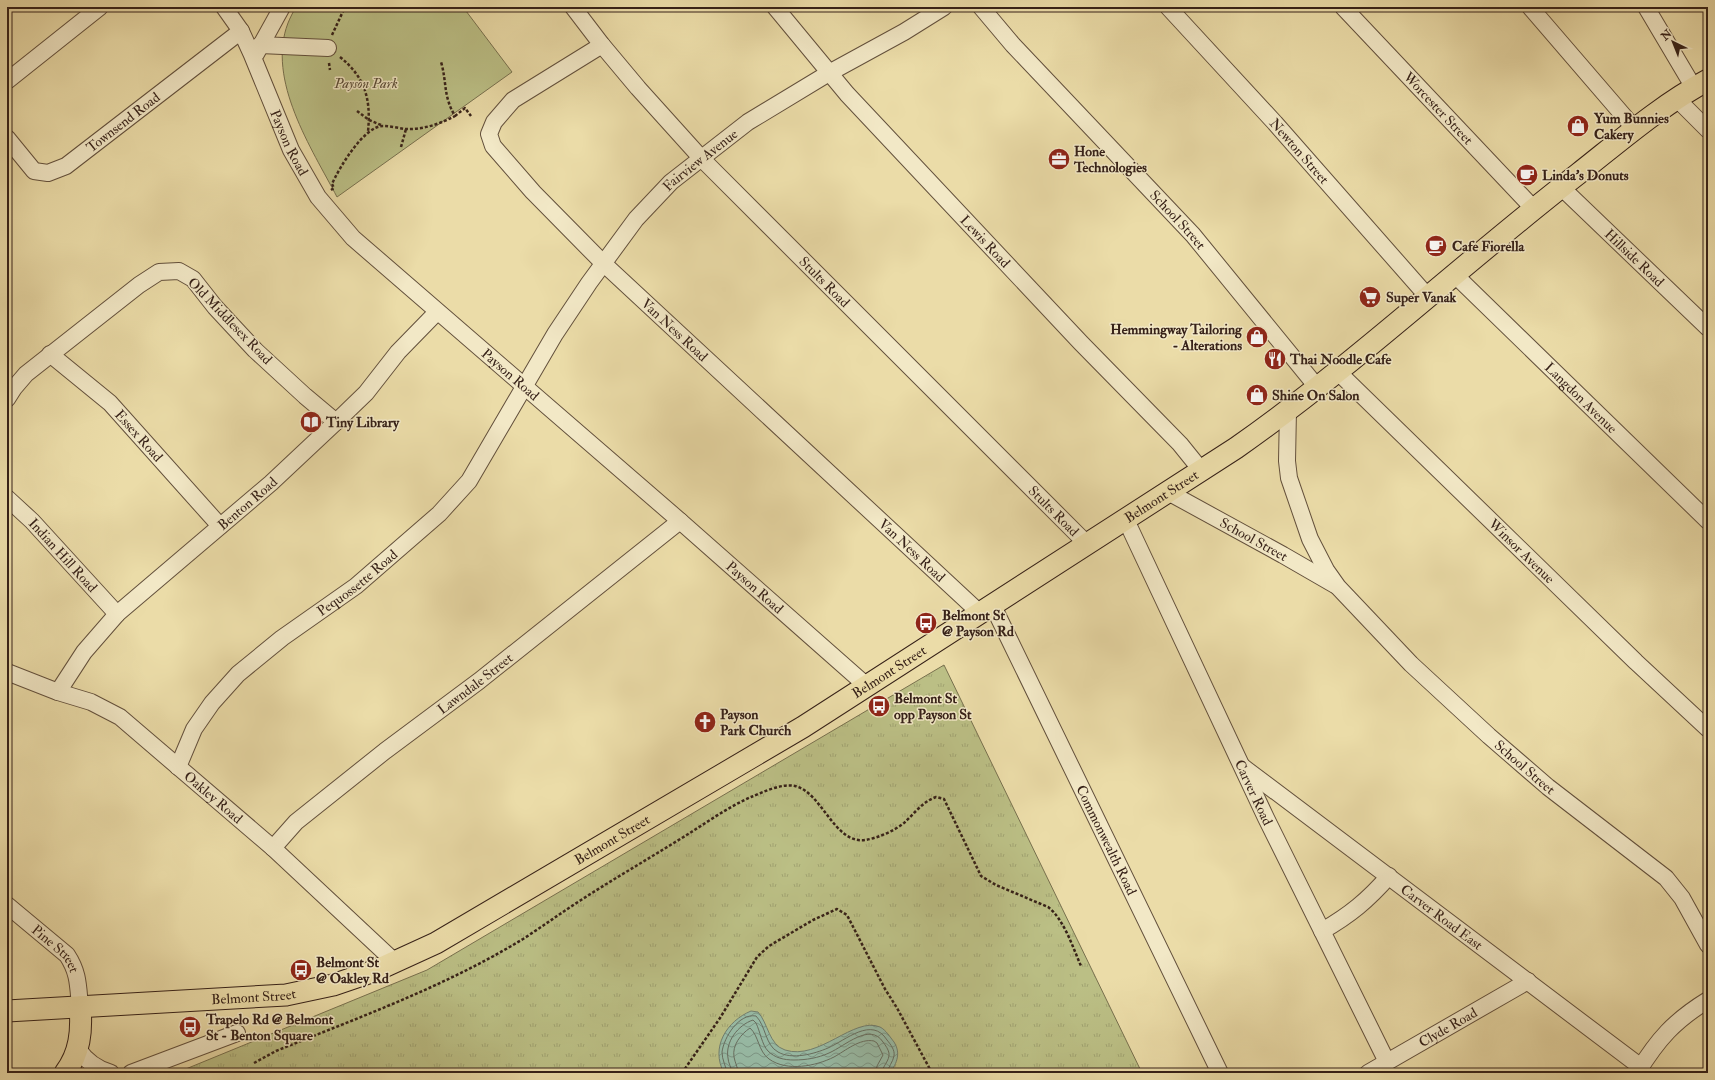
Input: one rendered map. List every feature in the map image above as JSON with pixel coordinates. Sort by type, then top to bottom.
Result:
[{"type":"main road","name":"Belmont Street","points":[[7,1011],[286,995],[333,984],[396,962],[436,943],[803,727],[868,687],[1088,545],[1258,432],[1337,371],[1561,187],[1635,130],[1693,89]]},
{"type":"main road","points":[[65,1073],[73,1061],[78,1049],[81,1024],[80,1007]]},
{"type":"street","points":[[7,82],[100,7]]},
{"type":"street","name":"Payson Road","points":[[224,7],[257,52],[291,150],[318,196],[353,238],[680,521],[868,687]]},
{"type":"street","points":[[257,52],[282,7]]},
{"type":"street","name":"Stults Road","points":[[573,7],[602,45],[702,159],[1088,545]]},
{"type":"street","name":"Lewis Road","points":[[775,7],[829,73],[1075,337],[1180,444],[1201,470]]},
{"type":"street","name":"Fairview Avenue","points":[[524,386],[555,334],[604,263],[636,219],[671,182],[748,122],[829,73],[904,32],[944,7]]},
{"type":"street","name":"School Street","points":[[981,7],[1013,45],[1193,236],[1317,387]]},
{"type":"street","name":"Newton Street","points":[[1168,7],[1275,123],[1428,297]]},
{"type":"street","name":"Worcester Street","points":[[1343,7],[1534,209]]},
{"type":"street","points":[[1530,7],[1635,130]]},
{"type":"street","points":[[1646,7],[1693,89],[1708,130]]},
{"type":"street","name":"Townsend Road","points":[[7,138],[34,171],[48,173],[66,166],[241,31]]},
{"type":"street","name":"Van Ness Road","points":[[602,45],[513,100],[494,122],[489,134],[493,146],[533,192],[604,263],[987,610]]},
{"type":"street","points":[[257,52],[328,48]]},
{"type":"street","name":"Hillside Road","points":[[1561,187],[1708,328]]},
{"type":"street","name":"Old Middlesex Road","points":[[7,399],[26,374],[139,286],[159,272],[179,272],[193,278],[216,307],[255,350],[336,422]]},
{"type":"street","name":"Langdon Avenue","points":[[1455,275],[1708,521]]},
{"type":"street","name":"Benton Road","points":[[58,692],[84,652],[117,614],[271,482],[336,422],[366,393],[398,352],[437,312]]},
{"type":"street","name":"Essex Road","points":[[50,354],[110,403],[220,526]]},
{"type":"street","name":"Winsor Avenue","points":[[1337,371],[1636,662],[1708,729]]},
{"type":"street","name":"Pequossette Road","points":[[178,766],[194,729],[212,703],[238,674],[282,638],[356,586],[444,508],[469,481],[524,386]]},
{"type":"street","name":"School Street","points":[[1288,410],[1287,461],[1289,478],[1310,539],[1326,570],[1338,587],[1411,664],[1489,736],[1548,787],[1666,878],[1682,898],[1708,945]]},
{"type":"street","name":"School Street","points":[[1168,492],[1338,587]]},
{"type":"street","name":"Indian Hill Road","points":[[7,498],[32,521],[117,614]]},
{"type":"street","name":"Carver Road","points":[[1126,520],[1266,818],[1387,1062]]},
{"type":"street","name":"Lawndale Street","points":[[273,848],[296,822],[479,681],[680,521]]},
{"type":"street","name":"Commonwealth Road","points":[[987,610],[1220,1073]]},
{"type":"street","name":"Oakley Road","points":[[7,672],[58,692],[91,702],[120,717],[273,848],[396,962]]},
{"type":"street","name":"Carver Road East","points":[[1242,766],[1528,981],[1639,1070]]},
{"type":"street","points":[[1322,931],[1357,910],[1372,896],[1389,876]]},
{"type":"street","name":"Pine Street","points":[[7,905],[67,956],[74,966],[78,977],[80,1007]]},
{"type":"street","name":"Clyde Road","points":[[1368,1073],[1528,981]]},
{"type":"street","points":[[1639,1070],[1667,1032],[1680,1019],[1708,1000]]},
{"type":"street","points":[[131,1073],[237,1033]]},
{"type":"street","points":[[78,1049],[92,1064],[111,1073]]},
{"type":"path","points":[[328,48],[355,71],[364,86],[369,104],[368,133]]},
{"type":"path","points":[[441,62],[444,71],[446,97],[454,116]]},
{"type":"path","points":[[356,111],[369,120],[382,126],[406,129],[432,126],[443,122],[465,108],[471,116]]},
{"type":"path","points":[[330,190],[334,188],[332,184],[339,168],[368,133],[382,126]]},
{"type":"path","points":[[401,147],[406,129]]},
{"type":"path","points":[[254,1063],[276,1051],[459,975],[523,939],[580,900],[725,811],[750,797],[781,786],[794,786],[803,790],[812,797],[833,823],[845,833],[855,839],[864,840],[886,833],[903,824],[930,799],[936,797],[944,800],[981,876],[996,885],[1048,907],[1054,912],[1060,920],[1081,966]]},
{"type":"path","points":[[682,1073],[720,1018],[757,957],[769,946],[813,920],[837,909],[847,915],[885,989],[932,1073]]},
{"type":"green space","name":"Payson Park","points":[[296,7],[463,7],[512,72],[337,197],[305,136],[287,90],[283,67],[283,45],[288,23]]},
{"type":"green space","points":[[944,665],[1142,1073],[176,1073],[427,970]]},
{"type":"water","points":[[751,1011],[758,1012],[775,1044],[785,1050],[798,1052],[811,1050],[847,1032],[859,1028],[870,1025],[880,1027],[888,1034],[896,1046],[898,1054],[895,1065],[890,1073],[724,1073],[720,1063],[719,1054],[723,1036],[735,1021],[742,1015]]},
{"type":"place","name":"Yum Bunnies Cakery","points":[[1578,126]]},
{"type":"place","name":"Hone Technologies","points":[[1059,159]]},
{"type":"place","name":"Linda's Donuts","points":[[1527,175]]},
{"type":"place","name":"Cafe Fiorella","points":[[1436,246]]},
{"type":"place","name":"Super Vanak","points":[[1370,297]]},
{"type":"place","name":"Hemmingway Tailoring - Alterations","points":[[1257,337]]},
{"type":"place","name":"Thai Noodle Cafe","points":[[1275,359]]},
{"type":"place","name":"Shine On Salon","points":[[1257,395]]},
{"type":"place","name":"Tiny Library","points":[[311,422]]},
{"type":"place","name":"Belmont St @ Payson Rd","points":[[926,623]]},
{"type":"place","name":"Belmont St opp Payson St","points":[[879,706]]},
{"type":"place","name":"Payson Park Church","points":[[705,722]]},
{"type":"place","name":"Belmont St @ Oakley Rd","points":[[301,970]]},
{"type":"place","name":"Trapelo Rd @ Belmont St - Benton Square","points":[[190,1027]]}]
